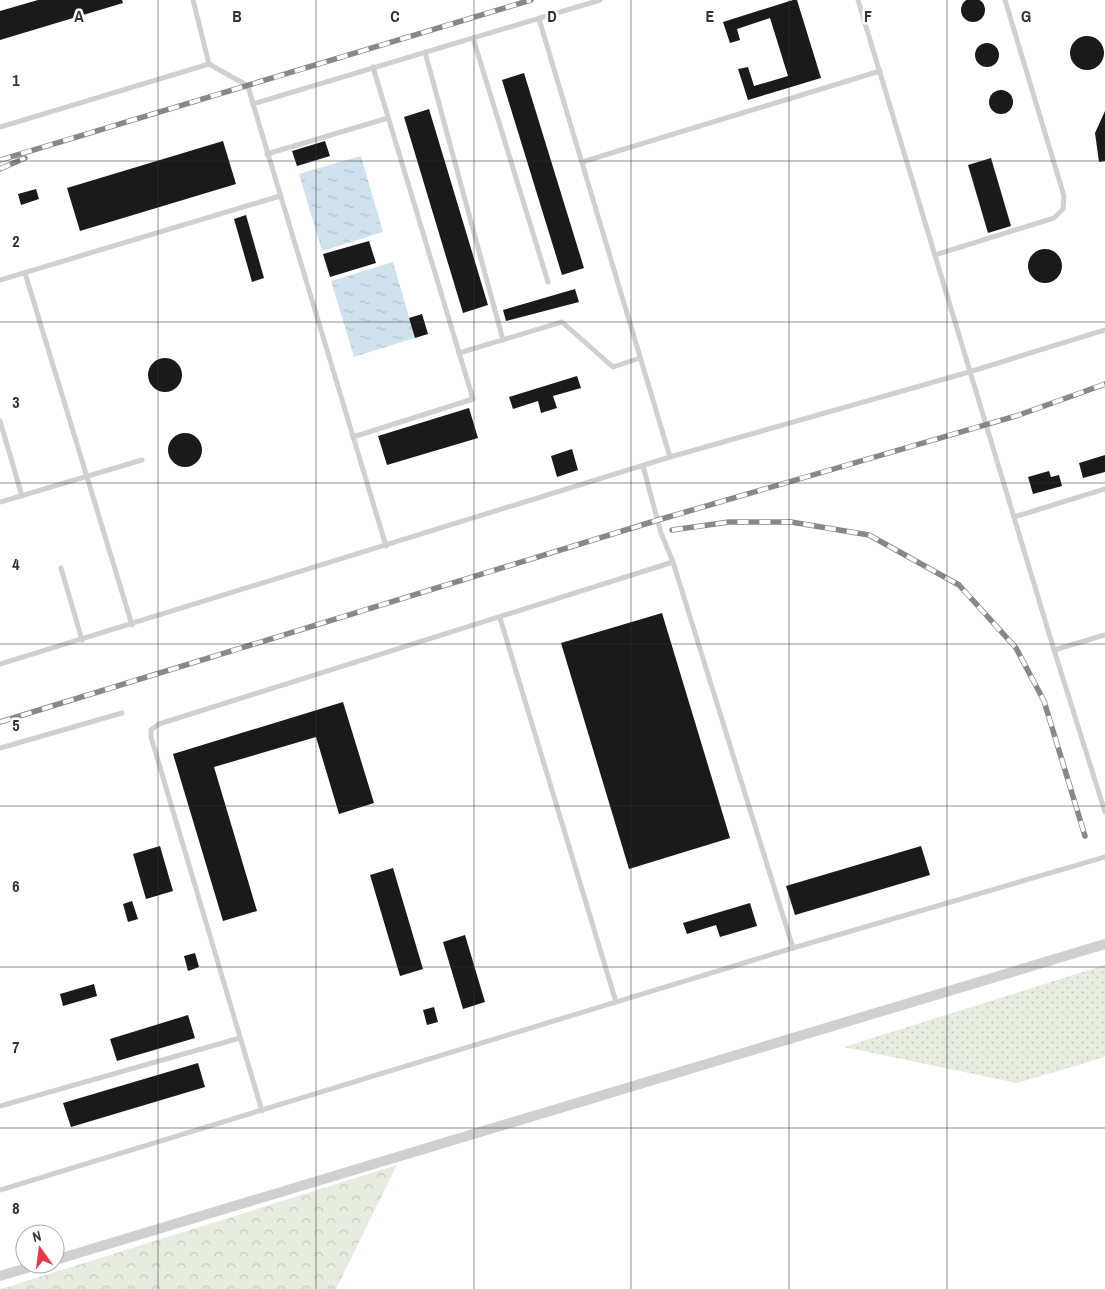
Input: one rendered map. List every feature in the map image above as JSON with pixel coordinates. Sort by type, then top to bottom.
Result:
[{"type":"street","points":[[65,1257],[1105,944]]},
{"type":"street","points":[[0,1276],[15,1272]]},
{"type":"lane","points":[[192,0],[210,64]]},
{"type":"lane","points":[[253,104],[600,0]]},
{"type":"lane","points":[[858,0],[969,372],[1105,812]]},
{"type":"lane","points":[[935,255],[1054,218],[1063,209],[1064,196],[1005,0]]},
{"type":"lane","points":[[539,19],[670,458]]},
{"type":"lane","points":[[473,38],[548,282]]},
{"type":"lane","points":[[425,52],[503,340]]},
{"type":"lane","points":[[0,127],[210,64],[248,86],[386,546]]},
{"type":"lane","points":[[353,437],[473,399],[373,67]]},
{"type":"lane","points":[[582,162],[880,71]]},
{"type":"lane","points":[[267,154],[388,118]]},
{"type":"lane","points":[[0,280],[280,196]]},
{"type":"lane","points":[[25,273],[132,625]]},
{"type":"lane","points":[[459,353],[562,322],[613,367],[640,358]]},
{"type":"lane","points":[[0,664],[132,625],[643,466],[969,372],[1105,330]]},
{"type":"lane","points":[[0,421],[22,496]]},
{"type":"lane","points":[[0,502],[142,460]]},
{"type":"lane","points":[[643,466],[662,533],[673,562],[793,948]]},
{"type":"lane","points":[[1014,517],[1105,489]]},
{"type":"lane","points":[[262,1111],[151,737],[151,730],[159,724],[673,562]]},
{"type":"lane","points":[[61,568],[82,640]]},
{"type":"lane","points":[[500,618],[616,1002]]},
{"type":"lane","points":[[1054,650],[1105,635]]},
{"type":"lane","points":[[0,748],[122,713]]},
{"type":"lane","points":[[0,1190],[793,948],[1105,857]]},
{"type":"lane","points":[[0,1106],[240,1038]]},
{"type":"green space","points":[[1105,965],[1105,1057],[1017,1083],[844,1047]]},
{"type":"green space","points":[[397,1165],[336,1289],[1,1289],[49,1274],[65,1274],[65,1269]]},
{"type":"water","points":[[361,156],[383,232],[322,251],[299,174]]},
{"type":"water","points":[[393,262],[415,338],[354,357],[331,281]]},
{"type":"building","points":[[973,-2],[981,2],[985,10],[981,18],[973,22],[965,18],[961,10],[965,2]]},
{"type":"building","points":[[38,0],[122,0],[123,3],[0,40],[0,11]]},
{"type":"building","points":[[797,0],[821,78],[748,100],[738,69],[748,67],[754,86],[788,76],[770,18],[737,29],[740,40],[730,43],[723,22]]},
{"type":"building","points":[[1087,36],[1099,41],[1104,53],[1099,65],[1087,70],[1075,65],[1070,53],[1075,41]]},
{"type":"building","points":[[987,43],[992,44],[998,50],[998,60],[992,66],[987,67],[982,66],[976,60],[975,55],[976,50],[982,44]]},
{"type":"building","points":[[524,73],[584,268],[562,275],[502,80]]},
{"type":"building","points":[[1001,90],[1006,91],[1012,97],[1012,107],[1006,113],[1001,114],[996,113],[990,107],[989,102],[990,97],[996,91]]},
{"type":"building","points":[[429,109],[488,305],[463,313],[404,117]]},
{"type":"building","points":[[1105,111],[1105,161],[1099,162],[1095,133]]},
{"type":"building","points":[[223,141],[236,184],[80,231],[67,188]]},
{"type":"building","points":[[325,141],[330,156],[297,166],[292,151]]},
{"type":"building","points":[[991,158],[1011,226],[988,233],[968,165]]},
{"type":"building","points":[[36,189],[39,199],[21,205],[18,194]]},
{"type":"building","points":[[246,215],[264,278],[252,282],[234,219]]},
{"type":"building","points":[[369,241],[376,263],[330,277],[323,254]]},
{"type":"building","points":[[1045,249],[1057,254],[1062,266],[1057,278],[1045,283],[1033,278],[1028,266],[1033,254]]},
{"type":"building","points":[[575,289],[579,302],[506,321],[503,310]]},
{"type":"building","points":[[422,314],[428,334],[415,338],[409,318]]},
{"type":"building","points":[[165,358],[177,363],[182,375],[177,387],[165,392],[153,387],[148,375],[153,363]]},
{"type":"building","points":[[577,376],[581,388],[553,396],[557,408],[541,413],[538,401],[513,409],[509,397]]},
{"type":"building","points":[[469,408],[478,438],[387,465],[378,436]]},
{"type":"building","points":[[185,433],[197,438],[202,450],[197,462],[185,467],[173,462],[168,450],[173,438]]},
{"type":"building","points":[[572,449],[578,470],[557,477],[551,456]]},
{"type":"building","points":[[1105,455],[1105,472],[1083,478],[1079,463]]},
{"type":"building","points":[[1049,471],[1051,477],[1059,475],[1062,486],[1033,494],[1028,477]]},
{"type":"building","points":[[662,613],[730,838],[629,869],[561,643]]},
{"type":"building","points":[[343,702],[374,803],[339,814],[316,737],[214,767],[257,911],[223,921],[173,754]]},
{"type":"building","points":[[160,846],[173,891],[146,899],[133,854]]},
{"type":"building","points":[[921,846],[930,875],[795,915],[786,886]]},
{"type":"building","points":[[393,868],[423,969],[400,976],[370,875]]},
{"type":"building","points":[[132,901],[138,919],[128,922],[123,904]]},
{"type":"building","points":[[750,903],[757,926],[720,937],[716,925],[687,934],[683,923]]},
{"type":"building","points":[[465,935],[485,1002],[463,1009],[443,942]]},
{"type":"building","points":[[195,953],[199,967],[188,971],[184,956]]},
{"type":"building","points":[[94,984],[97,996],[63,1006],[60,994]]},
{"type":"building","points":[[434,1007],[438,1022],[427,1025],[423,1010]]},
{"type":"building","points":[[188,1015],[195,1038],[117,1061],[110,1039]]},
{"type":"building","points":[[198,1063],[205,1087],[71,1127],[63,1103]]},
{"type":"railway","points":[[0,160],[531,0]]},
{"type":"railway","points":[[0,169],[25,158]]},
{"type":"railway","points":[[0,722],[658,520],[1019,415],[1105,384]]},
{"type":"railway","points":[[672,530],[729,522],[791,522],[869,535],[959,585],[1016,648],[1044,701],[1085,836]]}]
